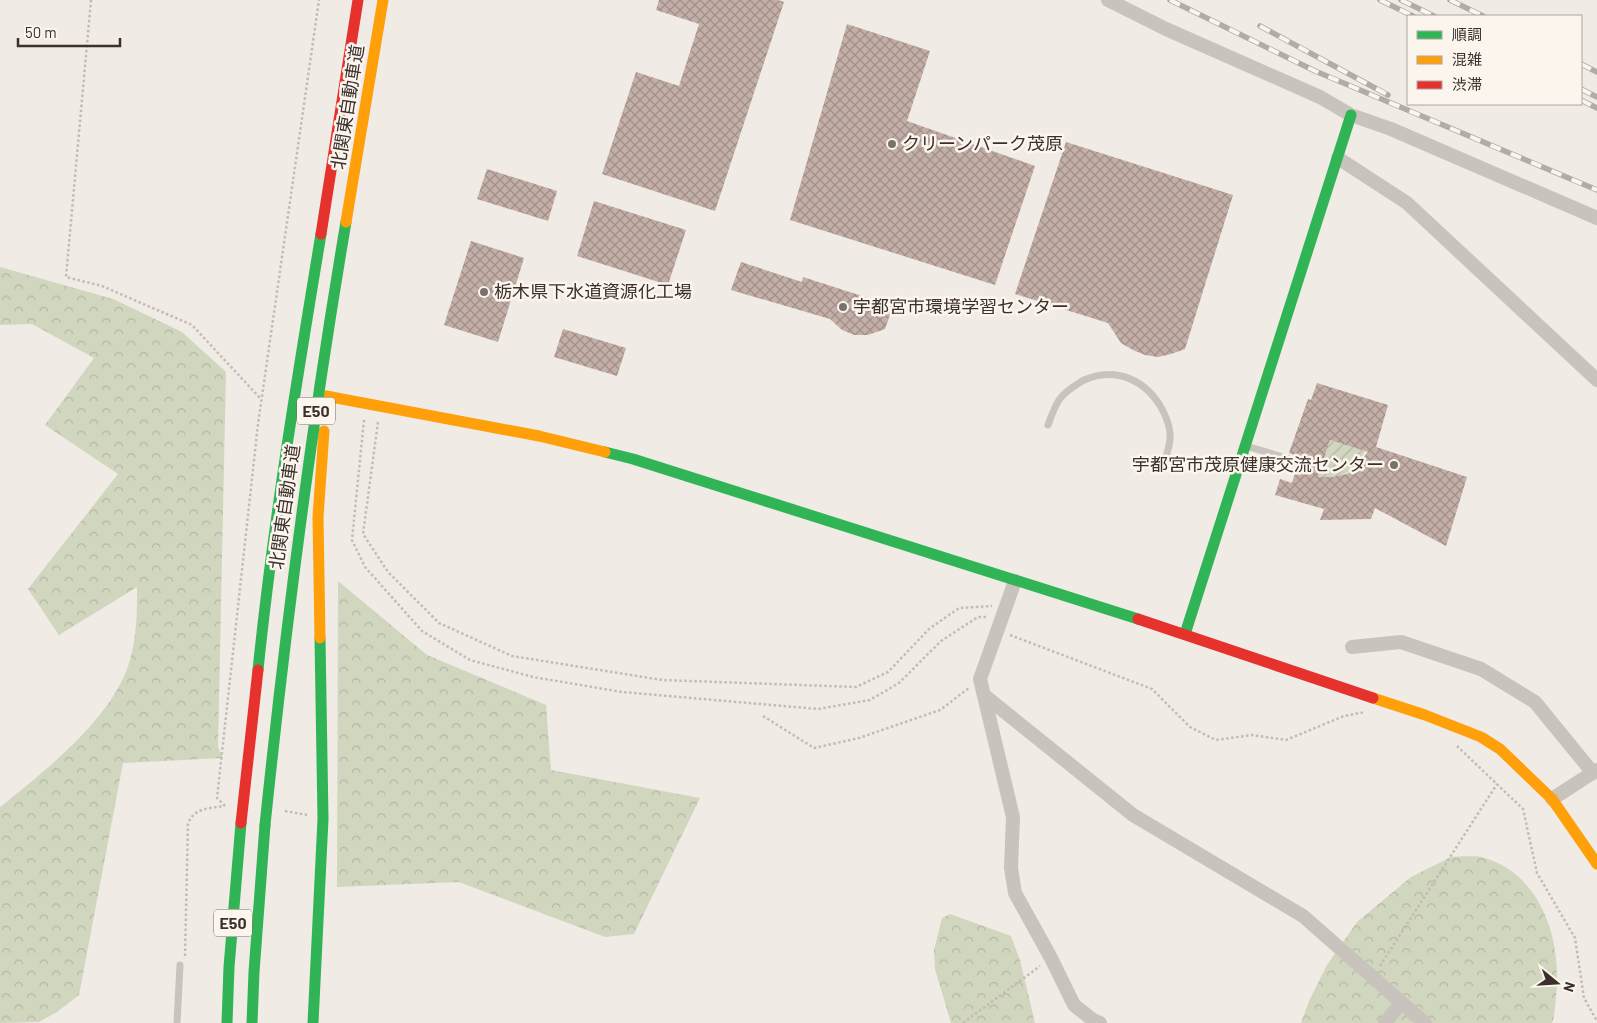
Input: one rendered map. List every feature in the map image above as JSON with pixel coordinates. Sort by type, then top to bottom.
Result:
[{"type":"main road","name":"北関東自動車道","points":[[227,1023],[229,966],[241,823],[266,593],[290,424],[358,0]]},
{"type":"main road","name":"北関東自動車道","points":[[252,1023],[265,825],[291,596],[329,328],[383,0]]},
{"type":"main road","points":[[313,1023],[322,819],[318,517],[326,396],[390,0]]},
{"type":"main road","points":[[1185,634],[1351,115]]},
{"type":"main road","points":[[326,396],[539,436],[633,459],[1185,634],[1425,715],[1481,737],[1500,749],[1552,799],[1597,864]]},
{"type":"street","points":[[1108,0],[1166,29],[1320,97],[1351,115],[1391,129],[1597,218]]},
{"type":"street","points":[[1338,158],[1407,203],[1597,380]]},
{"type":"street","points":[[1015,581],[980,679],[1012,818],[1011,868],[1015,893],[1051,958],[1074,1005],[1093,1020],[1100,1023]]},
{"type":"street","points":[[1352,647],[1401,642],[1482,669],[1535,702],[1595,771],[1552,799]]},
{"type":"street","points":[[985,696],[1133,815],[1303,916],[1425,1023]]},
{"type":"street","points":[[1385,1023],[1401,1003]]},
{"type":"lane","points":[[1048,425],[1059,400],[1078,383],[1102,375],[1116,374],[1129,378],[1142,384],[1152,393],[1166,416],[1170,439],[1164,463]]},
{"type":"lane","points":[[1246,445],[1303,463]]},
{"type":"lane","points":[[177,1023],[180,965]]},
{"type":"path","points":[[91,0],[66,276],[102,286],[192,325],[261,399]]},
{"type":"path","points":[[224,806],[217,798],[261,399],[318,0]]},
{"type":"path","points":[[366,403],[352,540],[365,567],[422,631],[470,660],[533,677],[622,692],[818,709],[870,700],[899,683],[941,641],[978,617],[1002,618]]},
{"type":"path","points":[[381,406],[363,534],[388,572],[439,623],[512,656],[662,680],[856,687],[888,672],[929,629],[959,608],[1002,618],[1152,689],[1190,727],[1216,740],[1252,735],[1286,740],[1344,716],[1373,711]]},
{"type":"path","points":[[763,716],[814,748],[859,738],[940,710],[980,679]]},
{"type":"path","points":[[1452,741],[1523,809],[1537,873],[1575,938],[1584,998],[1597,1021]]},
{"type":"path","points":[[1372,978],[1497,784]]},
{"type":"path","points":[[180,965],[185,961],[188,824],[190,818],[204,809],[224,806],[234,807]]},
{"type":"path","points":[[283,811],[322,819]]},
{"type":"path","points":[[963,1023],[1051,958]]},
{"type":"green space","points":[[0,267],[113,299],[182,332],[226,372],[218,747],[223,758],[123,763],[79,995],[57,1012],[39,1022],[0,1023],[0,807],[57,760],[94,722],[110,702],[122,681],[130,660],[136,624],[137,587],[59,635],[28,589],[118,474],[45,425],[94,358],[32,324],[0,325]]},
{"type":"green space","points":[[1330,440],[1365,451],[1357,464],[1347,473],[1334,477],[1318,477]]},
{"type":"green space","points":[[338,581],[427,655],[546,705],[551,770],[700,798],[634,934],[605,937],[459,882],[337,887]]},
{"type":"green space","points":[[1451,857],[1481,857],[1505,867],[1535,895],[1551,934],[1556,955],[1556,997],[1552,1023],[1301,1023],[1309,1001],[1327,965],[1357,922],[1411,877]]},
{"type":"green space","points":[[950,914],[1011,936],[1020,960],[1035,1023],[951,1023],[935,969],[934,950],[942,918]]},
{"type":"building","points":[[659,0],[778,0],[784,2],[715,211],[602,174],[636,72],[679,86],[699,24],[656,10]]},
{"type":"building","name":"クリーンパーク茂原","points":[[847,24],[930,51],[907,121],[1035,166],[995,285],[790,220]]},
{"type":"building","name":"クリーンパーク茂原","points":[[1066,142],[1233,195],[1185,349],[1158,357],[1145,355],[1121,343],[1108,323],[1015,294]]},
{"type":"building","points":[[487,169],[557,191],[548,221],[477,199]]},
{"type":"building","points":[[594,201],[686,230],[668,285],[577,256]]},
{"type":"building","name":"栃木県下水道資源化工場","points":[[471,241],[524,258],[498,342],[444,325]]},
{"type":"building","name":"宇都宮市環境学習センター","points":[[741,262],[802,282],[803,277],[893,306],[885,329],[868,335],[854,335],[842,330],[830,319],[731,290]]},
{"type":"building","points":[[563,329],[626,348],[617,376],[554,357]]},
{"type":"building","name":"宇都宮市茂原健康交流センター","points":[[1317,383],[1388,405],[1376,447],[1467,477],[1446,546],[1375,508],[1371,519],[1320,520],[1324,509],[1275,495],[1280,479],[1292,483],[1297,467],[1304,468],[1308,465],[1306,459],[1289,453],[1308,399],[1311,400]],"holes":[[[1330,440],[1368,452],[1354,469],[1347,474],[1333,477],[1318,477]]]},
{"type":"railway","points":[[1170,0],[1315,71],[1597,190]]},
{"type":"railway","points":[[1380,0],[1411,15]]},
{"type":"railway","points":[[1401,0],[1432,15]]},
{"type":"railway","points":[[1450,0],[1481,15]]},
{"type":"railway","points":[[1260,26],[1388,95]]},
{"type":"railway","points":[[1582,64],[1597,72]]},
{"type":"railway","points":[[1582,90],[1597,97]]},
{"type":"railway","points":[[1582,100],[1597,108]]},
{"type":"traffic: fast","points":[[1185,634],[1351,115]]},
{"type":"traffic: fast","points":[[265,825],[301,523],[322,372],[346,222]]},
{"type":"traffic: fast","points":[[258,670],[278,506],[321,234]]},
{"type":"traffic: fast","points":[[605,452],[633,459],[1138,619]]},
{"type":"traffic: fast","points":[[313,1023],[323,819],[320,638]]},
{"type":"traffic: fast","points":[[227,1023],[229,967],[241,823]]},
{"type":"traffic: fast","points":[[252,1023],[265,825]]},
{"type":"traffic: slow","points":[[346,222],[383,0]]},
{"type":"traffic: slow","points":[[326,396],[539,436],[605,452]]},
{"type":"traffic: slow","points":[[320,638],[318,517],[324,431]]},
{"type":"traffic: slow","points":[[1373,698],[1425,715],[1481,737],[1500,749],[1552,799],[1597,864]]},
{"type":"traffic: jam","points":[[321,234],[358,0]]},
{"type":"traffic: jam","points":[[1138,619],[1373,698]]},
{"type":"traffic: jam","points":[[241,823],[258,670]]},
{"type":"place","name":"クリーンパーク茂原","points":[[892,144]]},
{"type":"place","name":"栃木県下水道資源化工場","points":[[484,292]]},
{"type":"place","name":"宇都宮市環境学習センター","points":[[843,307]]},
{"type":"place","name":"宇都宮市茂原健康交流センター","points":[[1394,465]]}]
